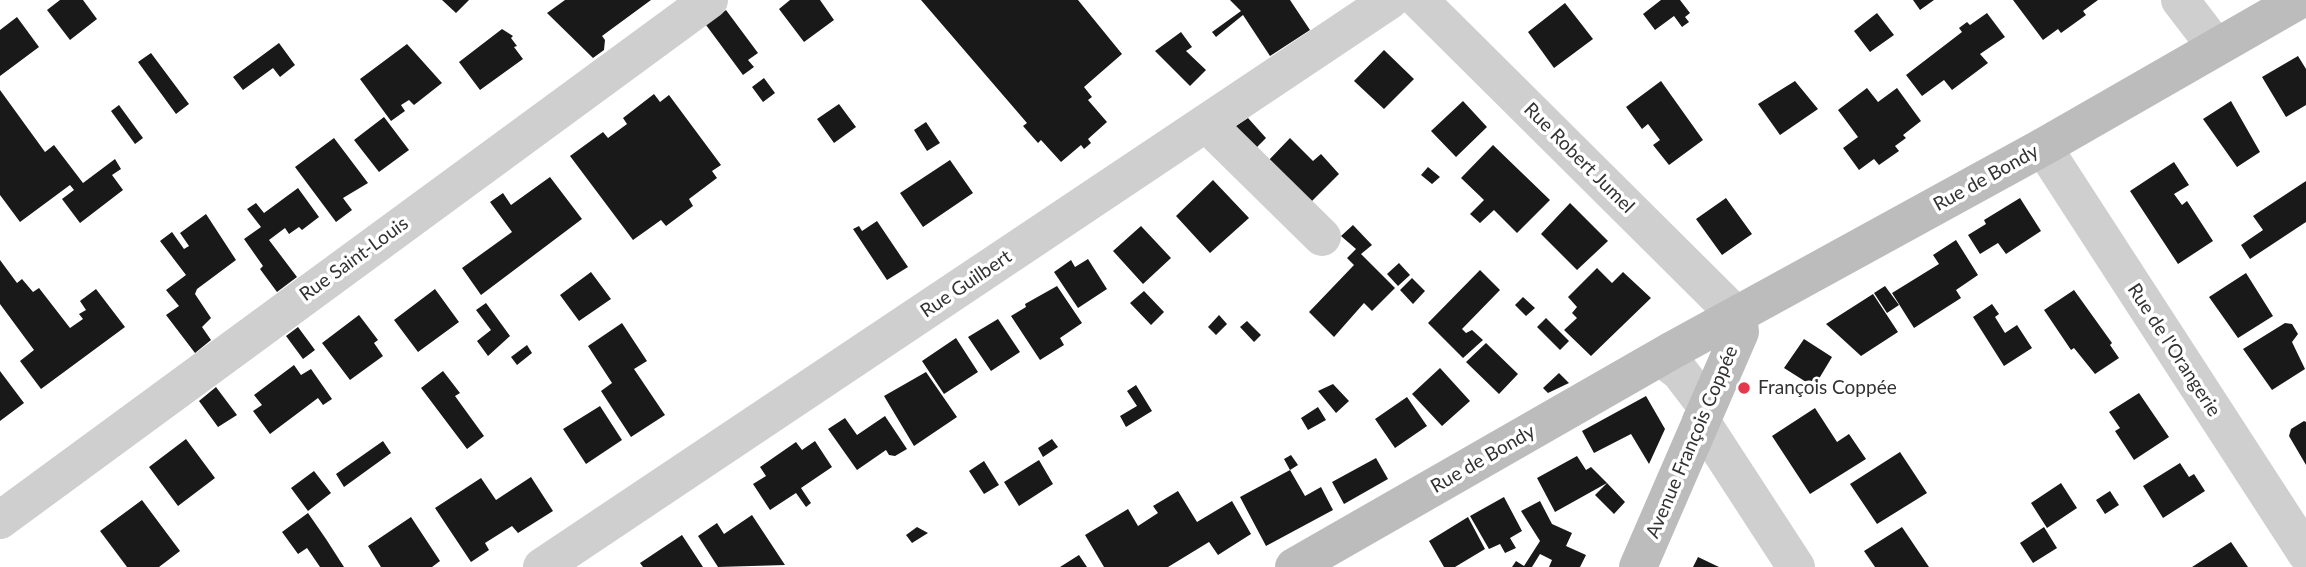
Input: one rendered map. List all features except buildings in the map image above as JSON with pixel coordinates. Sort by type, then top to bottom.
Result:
[{"type":"street","name":"Rue Saint-Louis","points":[[0,520],[709,0]]},
{"type":"street","name":"Rue Guilbert","points":[[542,567],[1390,0]]},
{"type":"street","points":[[2180,0],[2216,47]]},
{"type":"street","name":"Rue de Bondy","points":[[1294,567],[1671,351],[1738,317],[2299,0]]},
{"type":"street","name":"Rue Robert Jumel","points":[[1436,5],[1738,317]]},
{"type":"street","points":[[1207,124],[1322,237]]},
{"type":"street","name":"Rue de l'Orangerie","points":[[2042,147],[2306,553]]},
{"type":"street","name":"Avenue François Coppée","points":[[1638,567],[1740,332],[1738,317]]},
{"type":"street","points":[[1671,351],[1666,361],[1680,372],[1796,567]]},
{"type":"place","name":"François Coppée","points":[[1744,388]]}]
